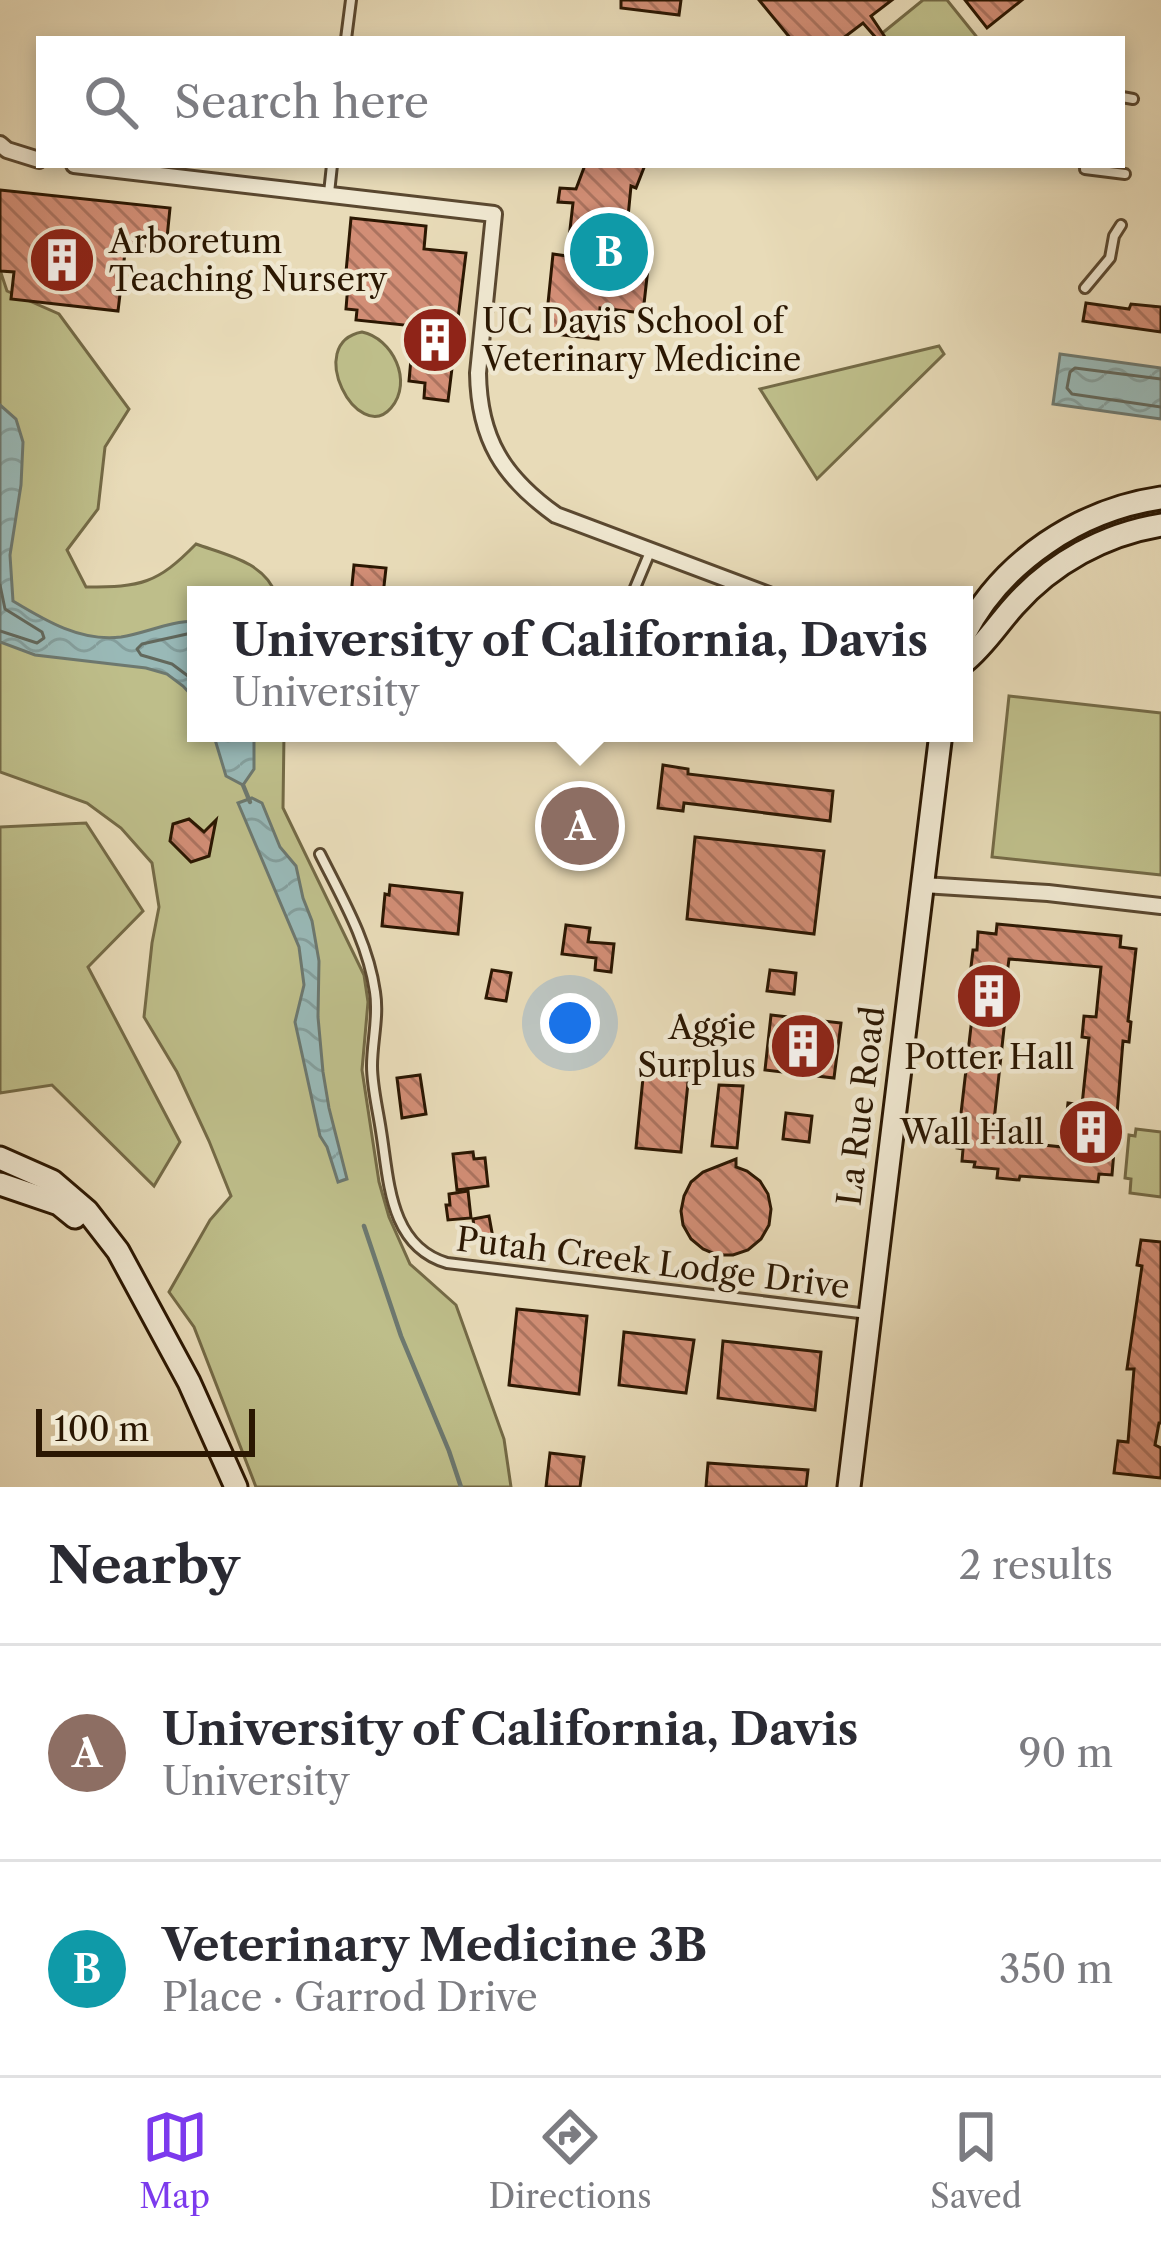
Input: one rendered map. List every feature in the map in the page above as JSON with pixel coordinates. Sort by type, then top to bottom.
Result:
[{"type":"street","points":[[0,144],[36,159]]},
{"type":"street","points":[[100,168],[494,214],[478,374],[480,411],[496,452],[527,494],[556,515],[725,586]]},
{"type":"street","points":[[973,621],[1015,568],[1061,533],[1118,508],[1161,498]]},
{"type":"street","points":[[973,654],[1017,602],[1056,567],[1120,534],[1161,525]]},
{"type":"street","name":"La Rue Road","points":[[849,1487],[939,742]]},
{"type":"street","points":[[923,885],[1161,906]]},
{"type":"street","points":[[0,1158],[52,1181],[88,1211],[118,1251],[189,1382],[236,1487]]},
{"type":"street","points":[[0,1184],[59,1204],[118,1251]]},
{"type":"lane","points":[[346,36],[351,0]]},
{"type":"lane","points":[[329,194],[332,168]]},
{"type":"lane","points":[[1085,169],[1125,174]]},
{"type":"lane","points":[[1085,288],[1110,258],[1120,225]]},
{"type":"lane","points":[[636,586],[650,552]]},
{"type":"lane","name":"Putah Creek Lodge Drive","points":[[320,854],[368,957],[377,1012],[373,1078],[392,1201],[416,1248],[447,1263],[869,1314]]},
{"type":"green space","points":[[923,0],[947,0],[976,36],[879,36]]},
{"type":"green space","points":[[0,270],[7,291],[59,314],[129,409],[105,447],[98,509],[67,550],[86,587],[147,580],[170,568],[196,544],[254,567],[272,586],[187,586],[187,742],[284,742],[283,808],[364,975],[368,1002],[362,1070],[389,1217],[410,1264],[456,1305],[504,1439],[511,1487],[256,1487],[194,1327],[169,1292],[210,1220],[231,1196],[177,1072],[144,1017],[159,907],[152,863],[121,828],[87,803],[0,772]]},
{"type":"green space","points":[[362,332],[382,343],[400,374],[398,397],[378,416],[364,414],[352,404],[337,371],[337,354],[345,340]]},
{"type":"green space","points":[[939,346],[944,354],[817,479],[760,389]]},
{"type":"green space","points":[[1009,696],[1161,713],[1161,875],[992,857]]},
{"type":"green space","points":[[86,823],[143,911],[88,967],[180,1142],[154,1186],[52,1085],[0,1093],[0,827]]},
{"type":"green space","points":[[1136,1129],[1161,1132],[1161,1197],[1130,1193],[1131,1179],[1125,1178],[1129,1135],[1135,1136]]},
{"type":"water","points":[[1060,354],[1161,368],[1161,419],[1053,404]]},
{"type":"water","points":[[0,405],[16,419],[23,442],[10,555],[13,601],[78,633],[106,638],[187,622],[187,690],[167,674],[146,668],[35,655],[0,642]]},
{"type":"water","points":[[216,742],[254,742],[254,769],[243,785],[226,776]]},
{"type":"water","points":[[252,798],[262,803],[280,847],[296,866],[312,921],[319,961],[323,1072],[347,1179],[338,1182],[320,1136],[295,1022],[304,985],[299,947],[238,803]]},
{"type":"building","points":[[621,0],[681,0],[679,15],[621,8]]},
{"type":"building","points":[[759,0],[892,0],[871,16],[884,36],[874,36],[863,23],[846,36],[789,36]]},
{"type":"building","points":[[965,0],[1022,0],[987,28]]},
{"type":"building","points":[[584,168],[644,168],[636,188],[631,186],[628,217],[632,217],[629,248],[650,250],[643,313],[600,308],[598,339],[545,333],[553,254],[567,256],[573,203],[558,202],[560,188],[576,189]]},
{"type":"building","name":"Arboretum Teaching Nursery","points":[[0,190],[170,208],[166,248],[126,244],[118,311],[11,299],[14,272],[0,271]]},
{"type":"building","points":[[351,218],[426,226],[424,249],[466,253],[448,401],[424,398],[425,383],[409,381],[414,326],[356,320],[357,310],[346,309]]},
{"type":"building","points":[[1086,303],[1129,309],[1131,304],[1161,307],[1161,332],[1083,321]]},
{"type":"building","points":[[354,565],[386,568],[384,586],[352,586]]},
{"type":"building","points":[[663,765],[688,769],[688,774],[833,791],[830,821],[684,803],[683,811],[658,808]]},
{"type":"building","points":[[189,819],[204,832],[216,820],[209,856],[191,862],[170,841],[173,824]]},
{"type":"building","points":[[695,837],[824,851],[814,934],[687,919]]},
{"type":"building","points":[[390,885],[462,893],[458,934],[382,926]]},
{"type":"building","points":[[997,924],[1121,936],[1120,947],[1136,949],[1112,1175],[1099,1174],[1098,1182],[997,1178],[998,1169],[962,1161],[963,1149],[957,1148],[973,1009],[961,1008],[964,984],[969,984],[978,932],[996,934]],"holes":[[[1009,959],[1101,967],[1096,1017],[1084,1016],[1082,1037],[1089,1038],[1082,1105],[1068,1103],[1063,1147],[1023,1143],[1024,1133],[993,1130],[1006,1010],[1014,1011],[1016,991],[1005,990]]]},
{"type":"building","points":[[566,925],[590,928],[588,942],[614,944],[611,972],[595,970],[596,958],[562,954]]},
{"type":"building","points":[[492,970],[511,973],[506,1001],[486,998]]},
{"type":"building","points":[[770,970],[796,973],[794,994],[767,991]]},
{"type":"building","name":"Aggie Surplus","points":[[771,1015],[841,1023],[834,1078],[765,1070]]},
{"type":"building","points":[[645,1058],[690,1063],[681,1152],[636,1148]]},
{"type":"building","points":[[420,1075],[426,1114],[402,1118],[397,1078]]},
{"type":"building","points":[[719,1085],[743,1086],[737,1148],[712,1146]]},
{"type":"building","points":[[786,1113],[812,1116],[809,1142],[783,1139]]},
{"type":"building","points":[[473,1152],[474,1159],[485,1158],[488,1186],[457,1190],[453,1154]]},
{"type":"building","points":[[736,1159],[736,1167],[760,1181],[768,1194],[769,1225],[748,1250],[717,1255],[691,1239],[681,1211],[691,1182]]},
{"type":"building","points":[[468,1191],[471,1218],[448,1220],[449,1194]]},
{"type":"building","points":[[489,1216],[493,1238],[476,1241],[473,1219]]},
{"type":"building","points":[[1141,1240],[1161,1242],[1161,1423],[1155,1445],[1161,1448],[1161,1478],[1114,1473],[1118,1441],[1128,1442],[1134,1369],[1127,1369],[1142,1266],[1137,1265]]},
{"type":"building","points":[[517,1309],[587,1316],[579,1394],[509,1385]]},
{"type":"building","points":[[624,1332],[694,1340],[686,1393],[619,1385]]},
{"type":"building","points":[[723,1341],[821,1352],[815,1410],[718,1398]]},
{"type":"building","points":[[550,1453],[584,1457],[580,1487],[546,1487]]},
{"type":"building","points":[[708,1463],[808,1470],[806,1487],[706,1487]]},
{"type":"waterway","points":[[243,785],[250,802]]},
{"type":"waterway","points":[[364,1226],[401,1336],[461,1487]]},
{"type":"place","name":"Veterinary Medicine 3B","points":[[609,252]]},
{"type":"place","name":"Arboretum Teaching Nursery","points":[[62,260]]},
{"type":"place","name":"UC Davis School of Veterinary Medicine","points":[[435,340]]},
{"type":"place","name":"University of California, Davis","points":[[580,826]]},
{"type":"place","name":"Potter Hall","points":[[989,996]]},
{"type":"place","name":"Aggie Surplus","points":[[803,1046]]},
{"type":"place","name":"Wall Hall","points":[[1091,1132]]}]
